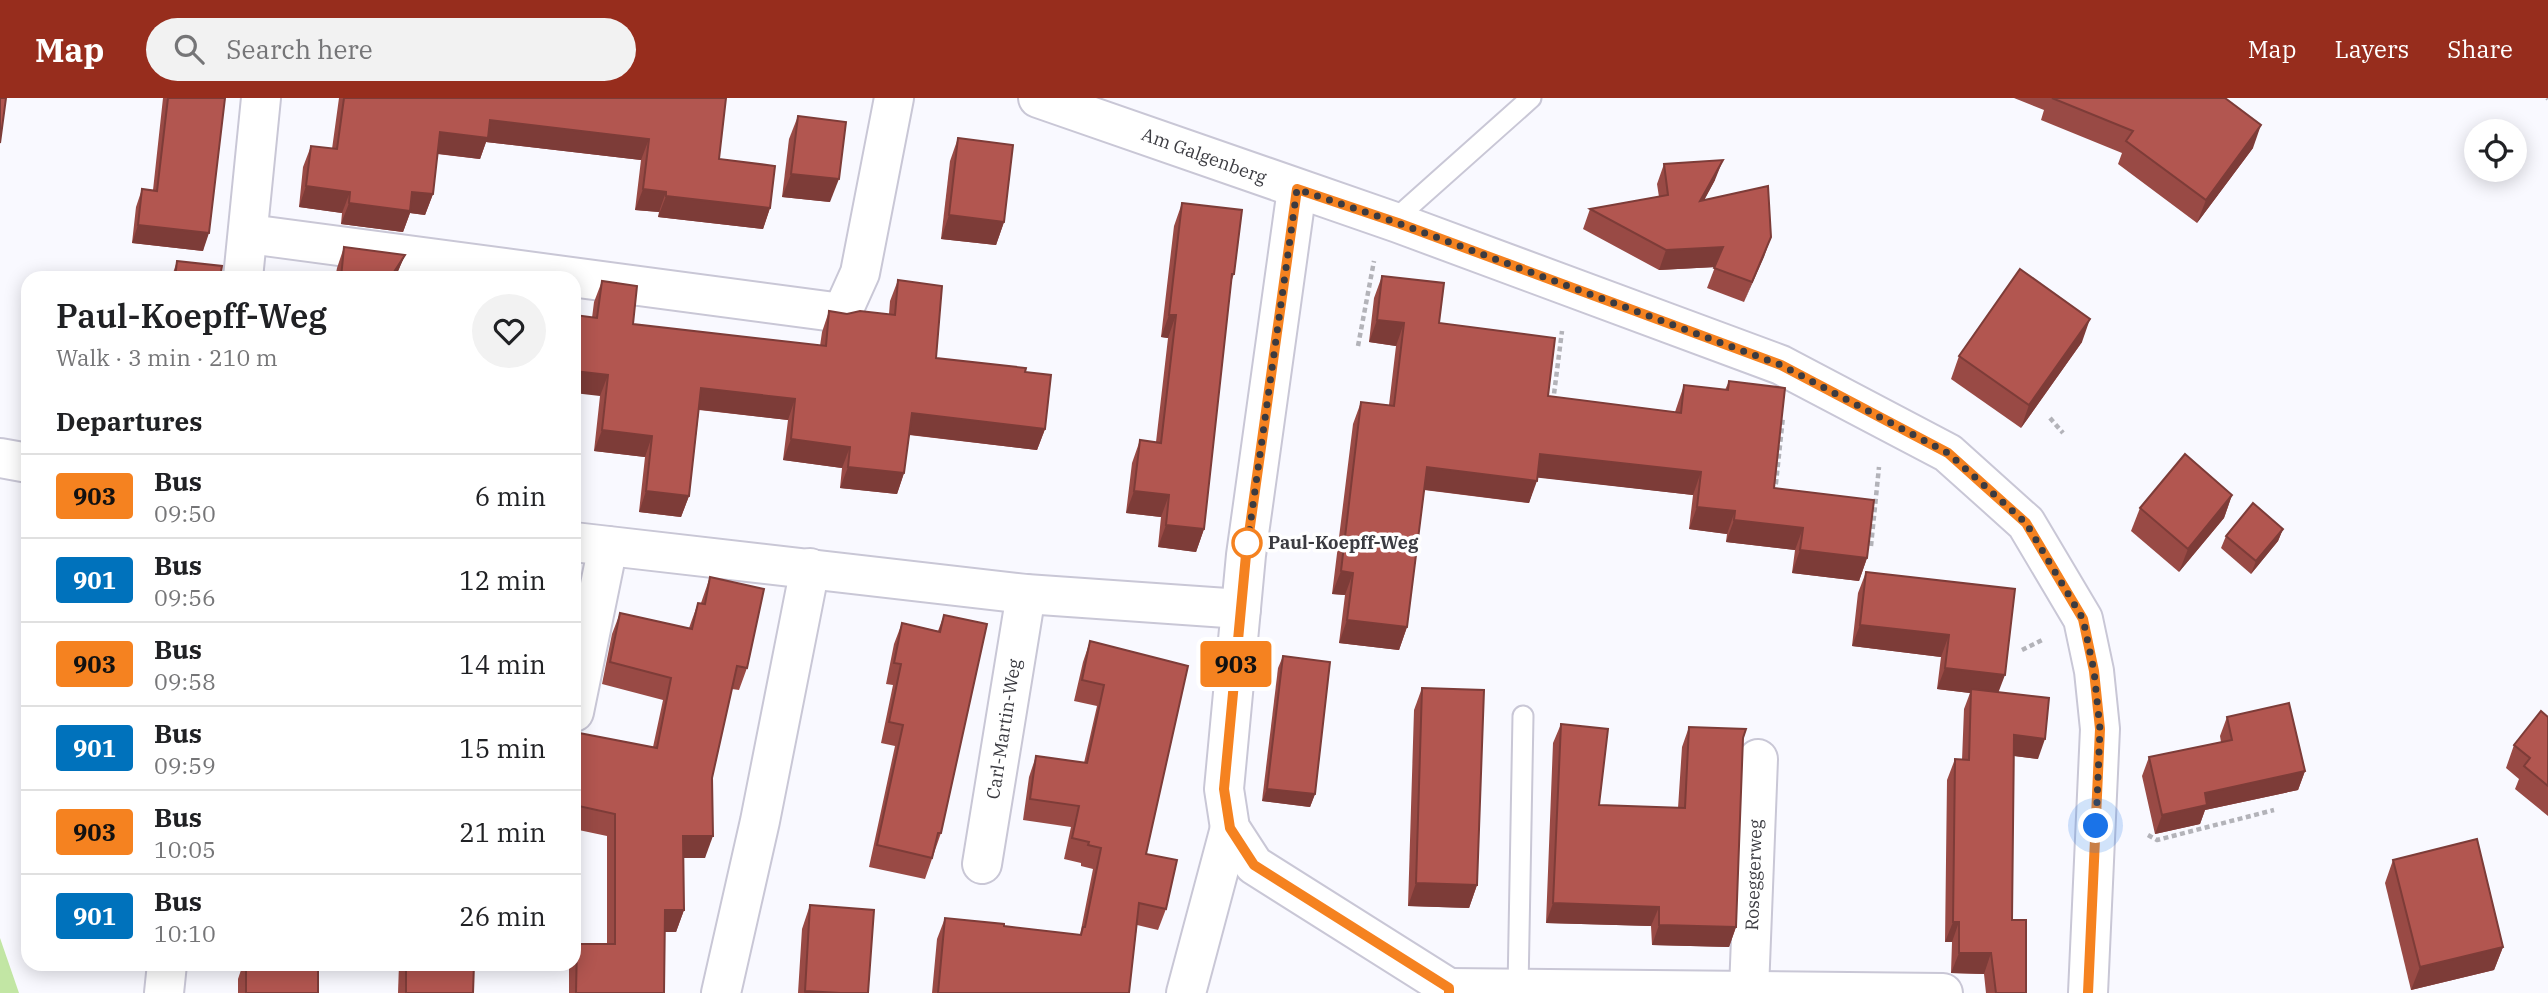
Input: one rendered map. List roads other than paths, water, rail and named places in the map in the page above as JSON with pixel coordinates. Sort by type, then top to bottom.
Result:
[{"type":"street","points":[[244,271],[261,98]]},
{"type":"street","points":[[581,278],[842,313],[860,273],[894,98]]},
{"type":"street","name":"Am Galgenberg","points":[[1038,98],[1395,222],[1789,369],[1948,453],[2026,523],[2083,619],[2094,671],[2100,729],[2088,993]]},
{"type":"street","points":[[1186,993],[1230,828],[1224,789],[1246,555],[1297,189]]},
{"type":"street","points":[[249,234],[527,271]]},
{"type":"street","points":[[0,458],[21,462]]},
{"type":"street","points":[[581,643],[591,544],[1026,594],[1241,609]]},
{"type":"street","points":[[721,993],[760,821],[810,568]]},
{"type":"street","name":"Carl-Martin-Weg","points":[[982,864],[1026,594]]},
{"type":"street","name":"Roseggerweg","points":[[1749,990],[1758,759]]},
{"type":"street","points":[[1230,828],[1254,865],[1449,991],[1518,989],[1943,993]]},
{"type":"street","points":[[164,993],[166,971]]},
{"type":"lane","points":[[1395,222],[1531,98]]},
{"type":"lane","points":[[1518,989],[1523,716]]},
{"type":"place","name":"Paul-Koepff-Weg","points":[[1247,543]]}]
